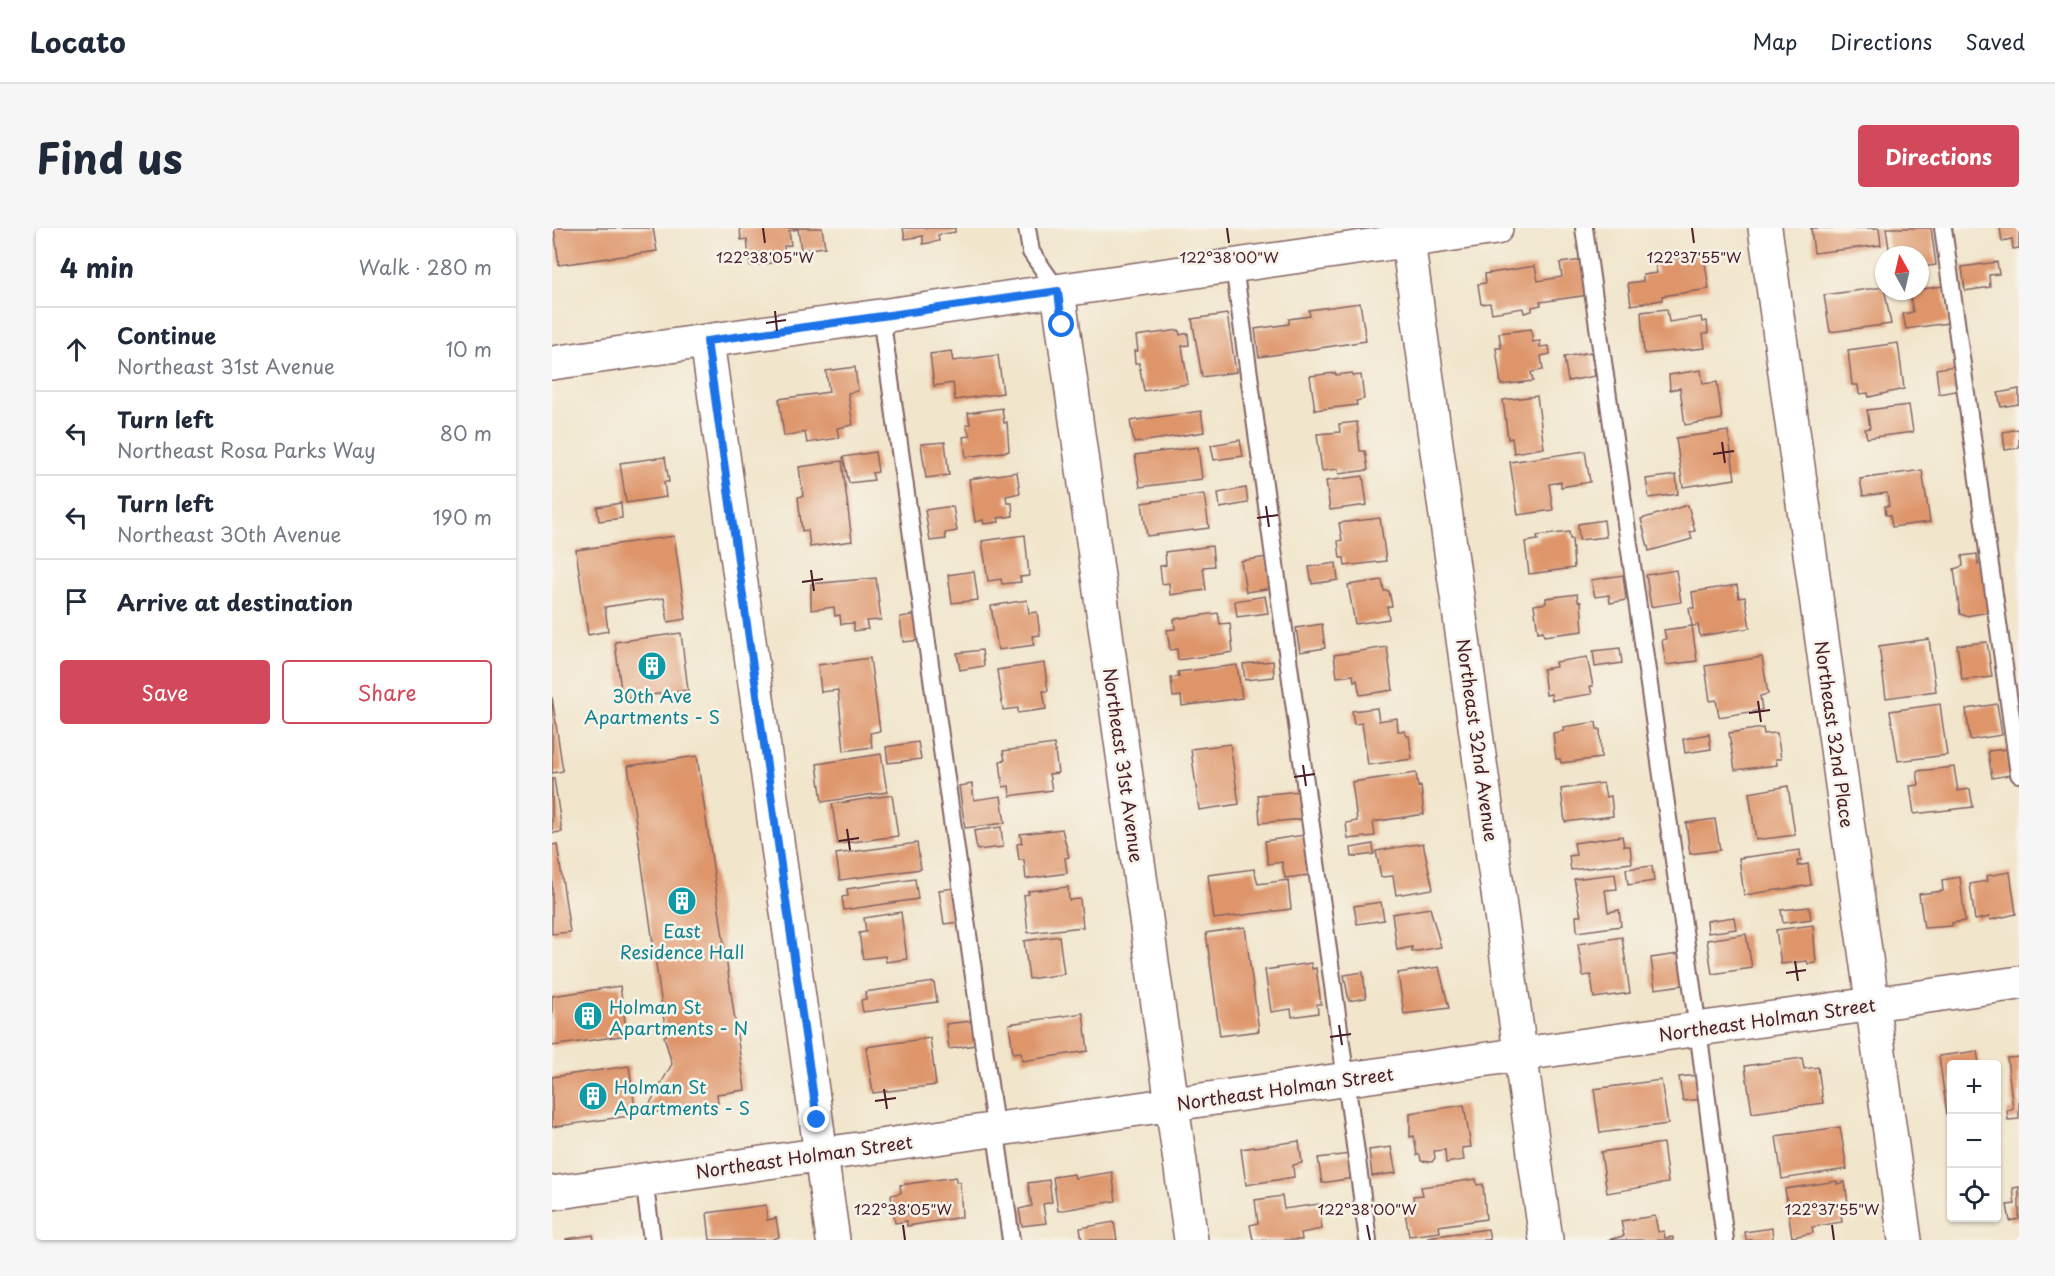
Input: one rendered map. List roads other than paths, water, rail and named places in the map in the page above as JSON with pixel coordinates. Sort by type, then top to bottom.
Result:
[{"type":"street","points":[[552,363],[1496,228]]},
{"type":"street","name":"Northeast 32nd Place","points":[[1765,228],[1905,1240]]},
{"type":"street","name":"Northeast 32nd Avenue","points":[[1408,241],[1546,1240]]},
{"type":"street","name":"Northeast 31st Avenue","points":[[1058,291],[1191,1240]]},
{"type":"street","points":[[707,341],[833,1240]]},
{"type":"street","name":"Northeast Holman Street","points":[[552,1193],[2019,983]]},
{"type":"lane","points":[[1027,228],[1031,252],[1058,291]]},
{"type":"lane","points":[[1584,228],[1698,1029],[1725,1240]]},
{"type":"lane","points":[[1942,228],[2019,774]]},
{"type":"lane","points":[[1234,266],[1368,1240]]},
{"type":"lane","points":[[881,316],[1011,1240]]},
{"type":"lane","points":[[644,1179],[652,1240]]},
{"type":"place","name":"30th Ave Apartments - S","points":[[652,666]]},
{"type":"place","name":"East Residence Hall","points":[[682,901]]},
{"type":"place","name":"Holman St Apartments - N","points":[[588,1016]]},
{"type":"place","name":"Holman St Apartments - S","points":[[593,1096]]}]
